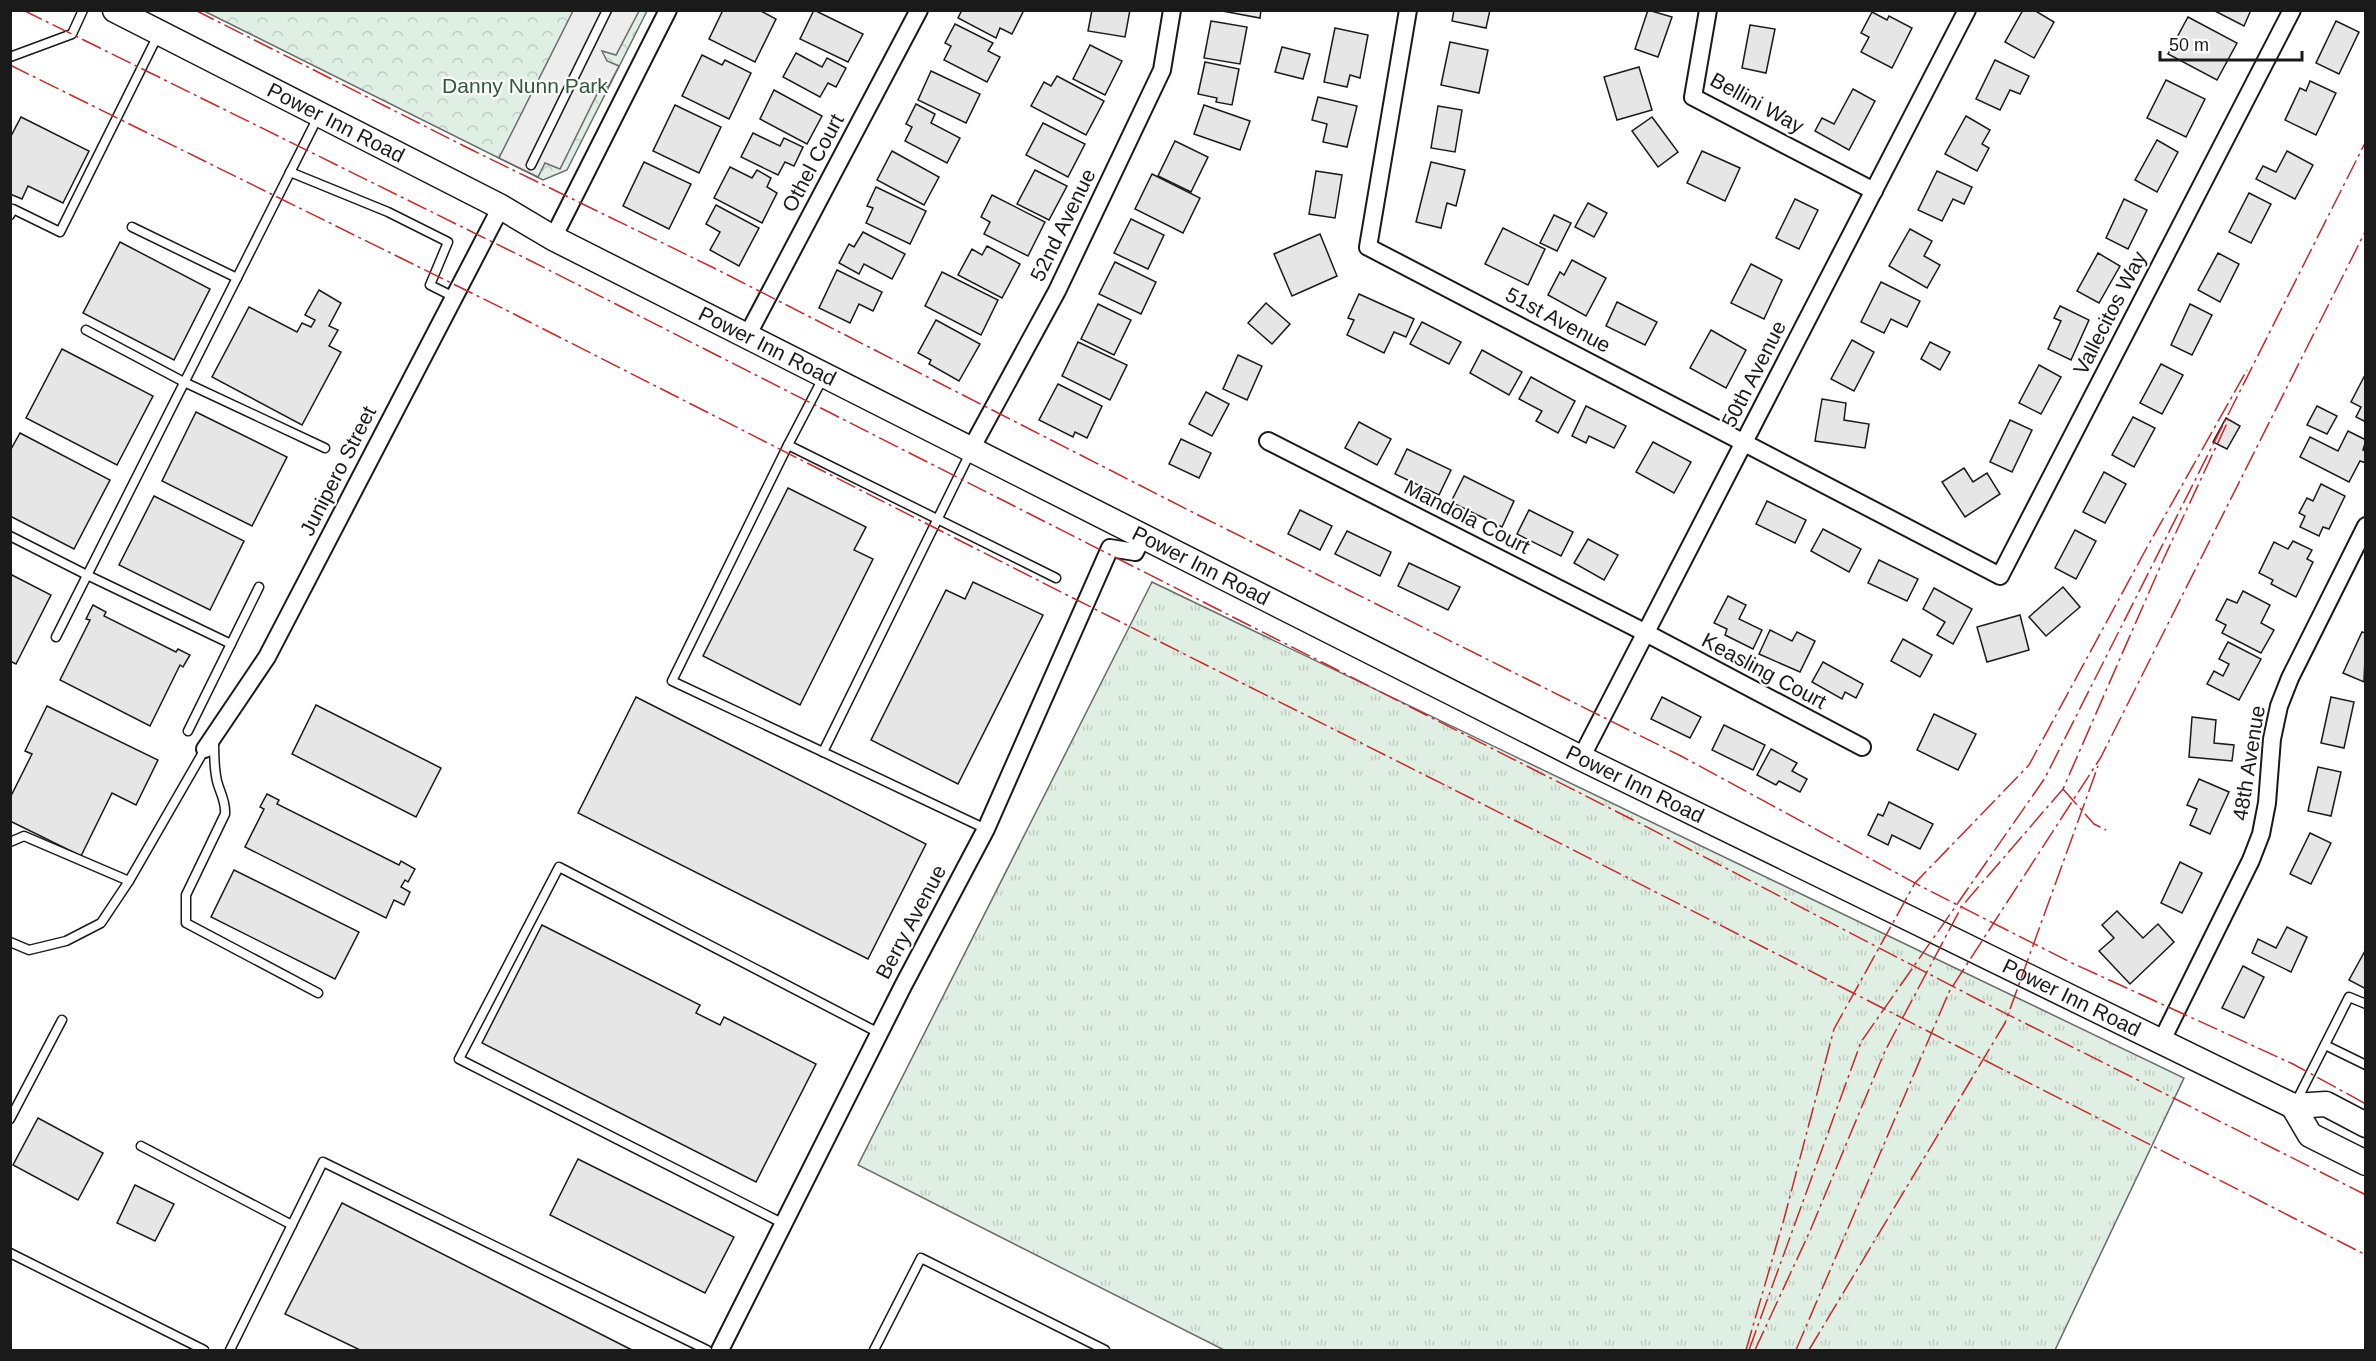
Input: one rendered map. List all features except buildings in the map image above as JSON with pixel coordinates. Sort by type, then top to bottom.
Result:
[{"type":"main road","name":"Power Inn Road","points":[[115,10],[501,207],[553,238],[1581,758],[2294,1106]]},
{"type":"main road","points":[[2366,1125],[2326,1104],[2294,1106],[2310,1135],[2366,1163]]},
{"type":"street","points":[[553,238],[668,10]]},
{"type":"street","name":"Othel Court","points":[[747,336],[919,10]]},
{"type":"street","name":"52nd Avenue","points":[[972,449],[1057,291],[1162,70],[1172,10]]},
{"type":"street","name":"51st Avenue","points":[[1408,10],[1368,247],[1939,544]]},
{"type":"street","name":"Bellini Way","points":[[1708,10],[1693,98],[1874,191]]},
{"type":"street","name":"50th Avenue","points":[[1581,758],[1967,10]]},
{"type":"street","name":"Vallecitos Way","points":[[1939,544],[2000,576],[2292,10]]},
{"type":"street","name":"Junipero Street","points":[[209,742],[267,657],[501,207]]},
{"type":"street","name":"Mandola Court","points":[[1268,441],[1646,633]]},
{"type":"street","name":"48th Avenue","points":[[2162,1040],[2251,860],[2261,834],[2267,803],[2272,739],[2279,706],[2290,678],[2366,526]]},
{"type":"street","name":"Berry Avenue","points":[[720,1350],[879,1033],[986,829],[1110,548],[1135,552],[1143,536]]},
{"type":"street","name":"Keasling Court","points":[[1646,633],[1862,747]]},
{"type":"lane","points":[[10,57],[72,34],[83,10]]},
{"type":"lane","points":[[531,165],[607,10]]},
{"type":"lane","points":[[10,215],[13,209],[60,232],[159,33]]},
{"type":"lane","points":[[56,637],[319,114]]},
{"type":"lane","points":[[290,172],[388,212],[448,242],[430,285],[453,297]]},
{"type":"lane","points":[[132,227],[237,278]]},
{"type":"lane","points":[[86,330],[184,382],[325,448]]},
{"type":"lane","points":[[825,375],[672,681],[986,829]]},
{"type":"lane","points":[[788,445],[1056,578]]},
{"type":"lane","points":[[823,752],[972,449]]},
{"type":"lane","points":[[10,536],[231,644]]},
{"type":"lane","points":[[188,731],[259,587]]},
{"type":"lane","points":[[10,942],[29,950],[66,941],[101,923],[129,881],[209,742]]},
{"type":"lane","points":[[209,742],[218,784],[226,804],[225,814],[186,895],[186,923],[318,993]]},
{"type":"lane","points":[[10,843],[24,836],[129,881]]},
{"type":"lane","points":[[784,1224],[459,1059],[559,867],[879,1033]]},
{"type":"lane","points":[[2294,1106],[2349,997],[2366,1004]]},
{"type":"lane","points":[[10,1119],[62,1020]]},
{"type":"lane","points":[[2325,1045],[2366,1065]]},
{"type":"lane","points":[[141,1146],[292,1224]]},
{"type":"lane","points":[[230,1350],[323,1162],[706,1350]]},
{"type":"lane","points":[[10,1253],[204,1350]]},
{"type":"lane","points":[[874,1350],[921,1258],[1105,1350]]},
{"type":"green space","name":"Danny Nunn Park","points":[[204,11],[647,11],[567,170],[543,180]]},
{"type":"green space","points":[[1152,582],[2184,1078],[2055,1350],[1224,1350],[858,1165]]},
{"type":"shaded area","points":[[573,11],[639,11],[616,55],[602,51],[607,61],[619,66],[608,87],[596,82],[585,84],[598,92],[560,169],[545,163],[538,177],[499,158]]},
{"type":"power","points":[[23,10],[531,261],[2366,1195]]},
{"type":"power","points":[[195,10],[472,150],[716,269],[1200,516],[1681,756],[1928,890],[2072,963],[2293,1064],[2366,1104]]},
{"type":"power","points":[[10,65],[506,310],[1542,834],[2366,1255]]},
{"type":"power","points":[[1749,1350],[1861,1042],[2045,778],[2366,141]]},
{"type":"power","points":[[1796,1350],[1949,992],[2101,757],[2366,230]]},
{"type":"power","points":[[1746,1350],[1784,1219],[1834,1029],[1915,883],[2029,765],[2145,551],[2247,370]]},
{"type":"power","points":[[1755,1350],[1810,1231],[1885,1051],[1962,906],[2063,789],[2164,558],[2229,419]]},
{"type":"power","points":[[1809,1350],[2005,1023],[2098,766]]},
{"type":"power","points":[[2063,789],[2094,824],[2106,830]]}]
